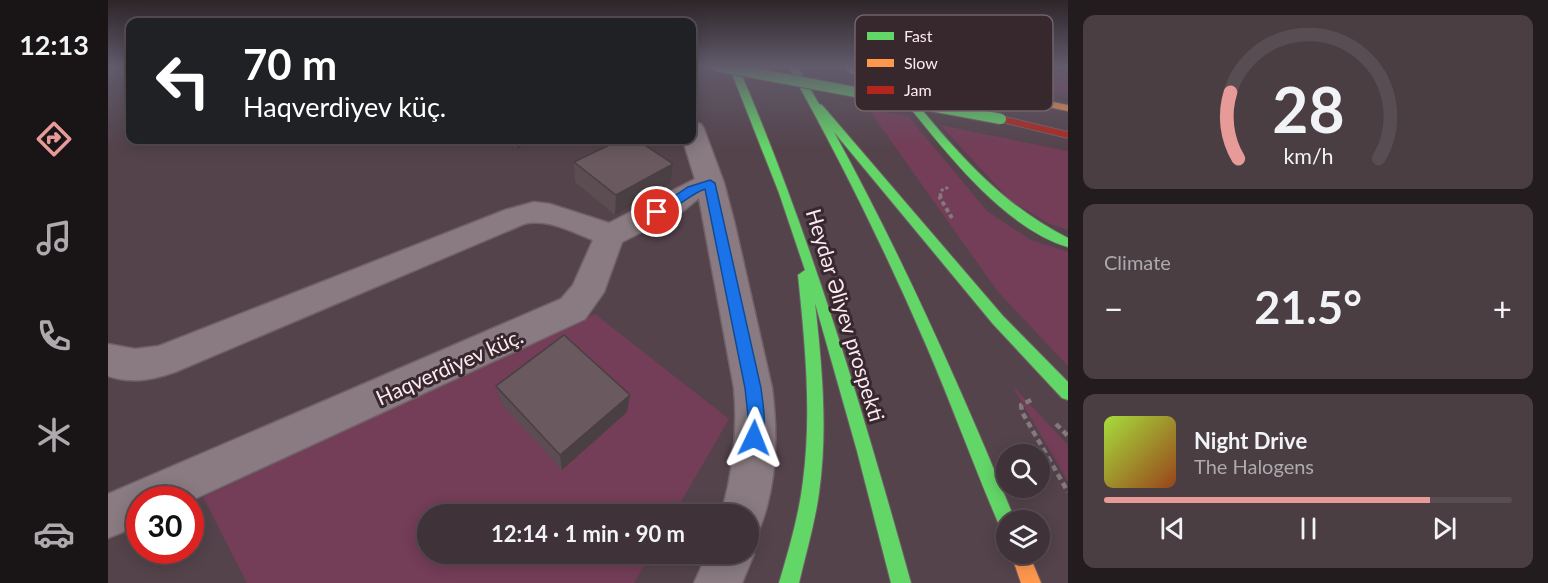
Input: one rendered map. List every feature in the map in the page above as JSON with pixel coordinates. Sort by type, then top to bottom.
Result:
[{"type":"main road","name":"Heydər Əliyev prospekti","points":[[746,93],[801,234],[842,364],[901,583]]},
{"type":"main road","points":[[809,93],[890,242],[950,377],[1002,510]]},
{"type":"main road","points":[[815,102],[998,320],[1066,391]]},
{"type":"main road","points":[[1053,105],[1068,108]]},
{"type":"main road","points":[[920,111],[978,181],[1007,210],[1037,230],[1068,243]]},
{"type":"main road","points":[[958,111],[1068,134]]},
{"type":"main road","points":[[789,583],[812,481],[816,425],[814,367],[801,234]]},
{"type":"main road","points":[[1024,564],[1031,583]]},
{"type":"street","points":[[696,141],[710,183],[753,388],[756,416],[751,484],[746,504]]},
{"type":"street","points":[[108,360],[133,366],[162,361],[515,217],[534,212],[550,214],[611,235],[674,204],[692,190],[710,183]]},
{"type":"street","name":"Haqverdiyev küç.","points":[[176,486],[573,309],[587,292],[603,249],[611,235]]},
{"type":"street","points":[[108,516],[126,508]]},
{"type":"street","points":[[718,583],[727,564]]},
{"type":"path","points":[[1066,391],[1033,399],[1021,405],[1022,412],[1068,492]]},
{"type":"shaded area","points":[[870,111],[908,116],[987,211],[1031,240],[1068,252],[1068,366],[998,292]]},
{"type":"shaded area","points":[[940,125],[1068,151],[1068,230],[1050,224],[1011,201]]},
{"type":"shaded area","points":[[595,314],[729,419],[680,504],[417,504],[417,564],[645,564],[634,583],[247,583],[204,497]]},
{"type":"shaded area","points":[[1012,385],[1068,445],[1068,482],[1050,451],[1050,444],[1046,444]]},
{"type":"building","points":[[612,144],[643,144],[673,164],[616,195],[574,162]]},
{"type":"building","points":[[564,335],[630,395],[560,455],[496,386]]},
{"type":"traffic: fast","points":[[745,93],[784,193],[828,321],[901,583]]},
{"type":"traffic: fast","points":[[807,93],[853,176],[908,289],[1001,510]]},
{"type":"traffic: fast","points":[[819,107],[998,320],[1068,393]]},
{"type":"traffic: fast","points":[[918,111],[952,152],[993,194],[1040,229],[1068,243]]},
{"type":"traffic: fast","points":[[958,111],[1001,119]]},
{"type":"traffic: fast","points":[[789,583],[808,506],[814,454],[814,378],[805,275]]},
{"type":"traffic: slow","points":[[1053,105],[1068,108]]},
{"type":"traffic: slow","points":[[1024,564],[1031,583]]},
{"type":"traffic: jam","points":[[1001,119],[1068,135]]},
{"type":"route","points":[[657,212],[684,198],[699,186],[710,183],[753,388],[756,416],[754,438]]}]
